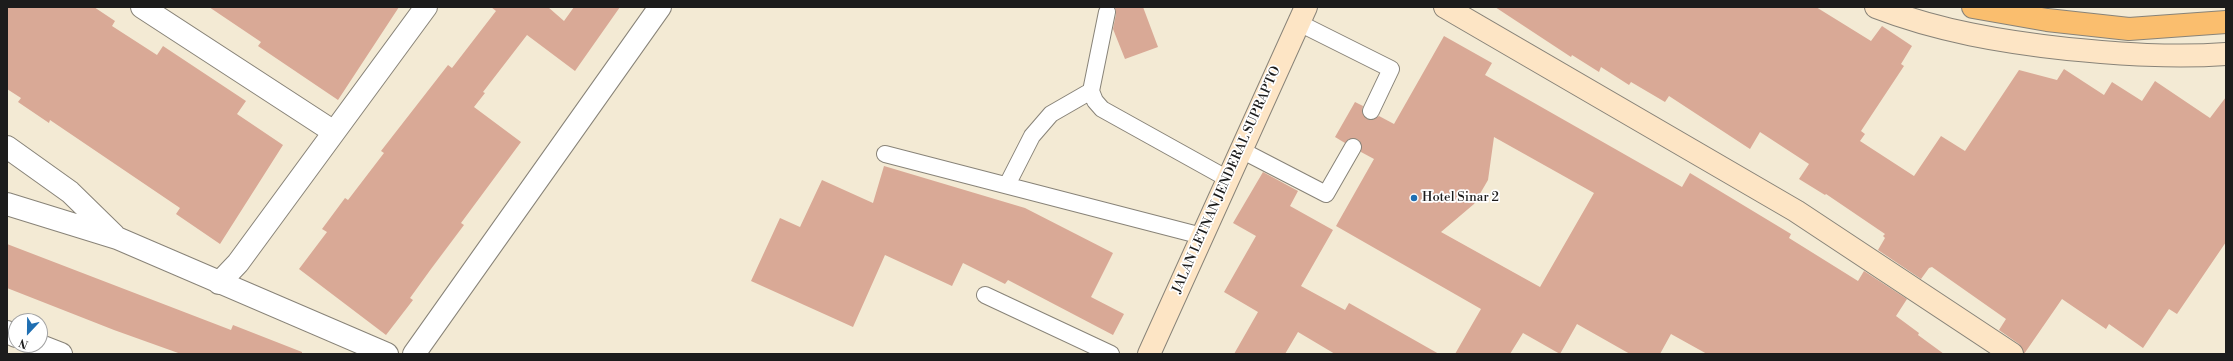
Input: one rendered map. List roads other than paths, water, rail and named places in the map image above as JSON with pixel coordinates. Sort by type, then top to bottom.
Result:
[{"type":"highway","points":[[1973,7],[2047,20],[2129,29],[2226,22]]},
{"type":"street","points":[[142,7],[334,132]]},
{"type":"street","points":[[219,283],[238,263],[426,7]]},
{"type":"street","points":[[414,354],[660,7]]},
{"type":"street","points":[[1445,7],[1796,211],[2012,354]]},
{"type":"street","points":[[1876,7],[1932,26],[2004,42],[2121,54],[2226,54]]},
{"type":"street","name":"JALAN LETNAN JENDERAL SUPRAPTO","points":[[1149,354],[1303,12]]},
{"type":"street","points":[[7,147],[70,192],[117,238]]},
{"type":"street","points":[[7,204],[117,238],[387,354]]},
{"type":"street","points":[[48,349],[61,354]]},
{"type":"lane","points":[[1107,12],[1090,91],[1095,101],[1102,109],[1228,179]]},
{"type":"lane","points":[[1303,12],[1391,69],[1371,111]]},
{"type":"lane","points":[[1007,185],[1036,130],[1051,114],[1090,91]]},
{"type":"lane","points":[[1241,150],[1326,194],[1353,147]]},
{"type":"lane","points":[[885,154],[1202,236]]},
{"type":"lane","points":[[985,295],[1111,354]]},
{"type":"place","name":"Hotel Sinar 2","points":[[1414,198]]}]
